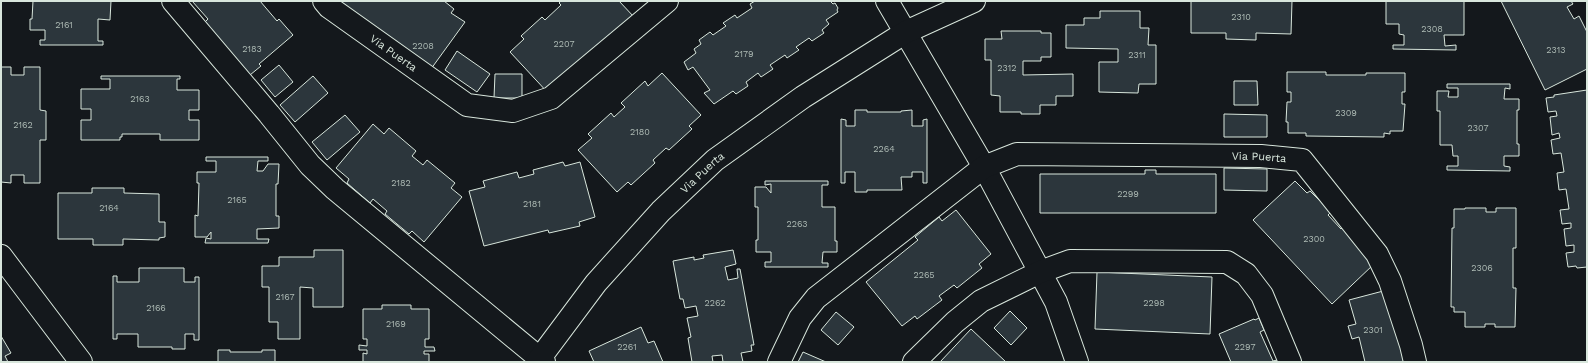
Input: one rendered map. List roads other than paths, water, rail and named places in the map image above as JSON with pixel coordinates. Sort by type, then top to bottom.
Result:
[{"type":"street","points":[[173,1],[269,114],[310,165],[335,189],[540,361]]},
{"type":"street","name":"Via Puerta","points":[[324,1],[329,7],[467,104],[513,111],[552,98],[667,1]]},
{"type":"street","points":[[887,1],[984,167],[1056,302],[1077,362]]},
{"type":"street","name":"Via Puerta","points":[[540,361],[596,283],[661,211],[715,160],[803,97],[906,32],[974,1]]},
{"type":"street","name":"Via Puerta","points":[[779,362],[800,318],[816,298],[984,167],[1017,154],[1261,156],[1302,160],[1377,254],[1390,281],[1415,362]]},
{"type":"street","points":[[1,256],[81,362]]},
{"type":"street","points":[[914,362],[955,322],[981,301],[1040,272],[1070,261],[1227,262],[1246,274],[1262,295],[1290,362]]}]
